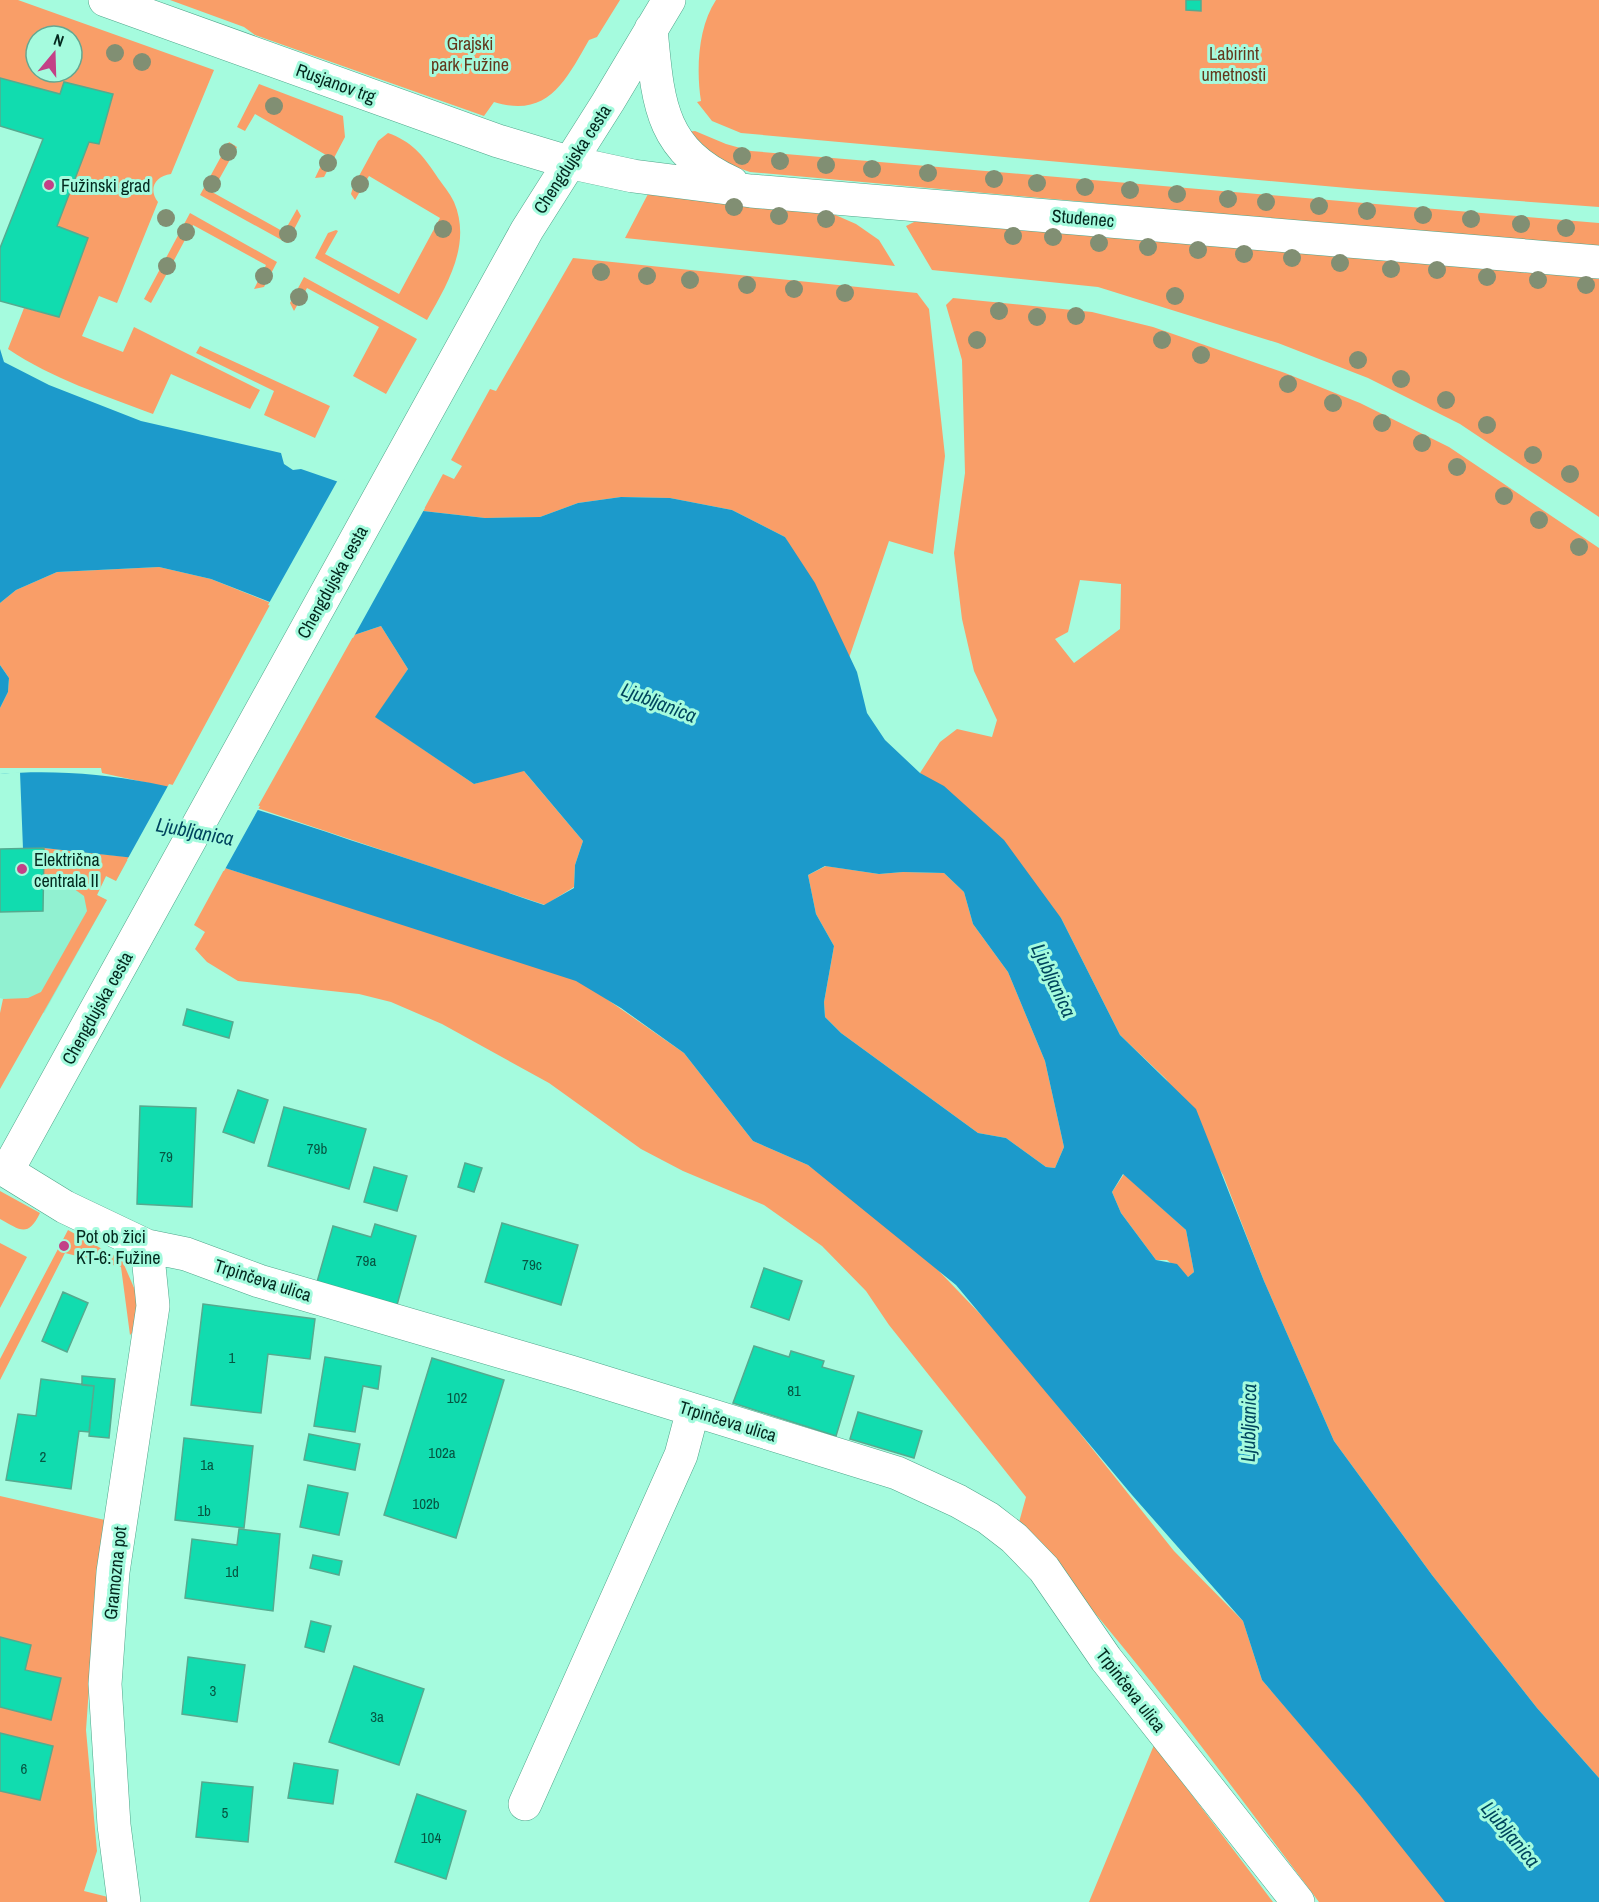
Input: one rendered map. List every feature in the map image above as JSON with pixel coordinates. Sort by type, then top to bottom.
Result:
[{"type":"street","name":"Rusjanov trg","points":[[105,0],[473,132],[568,162]]},
{"type":"street","name":"Chengdujska cesta","points":[[3,1169],[166,883],[527,231],[568,162],[609,102],[669,0]]},
{"type":"street","points":[[651,29],[659,99],[674,139],[698,163],[717,176],[751,191]]},
{"type":"street","name":"Studenec","points":[[568,162],[633,176],[751,191],[1599,262]]},
{"type":"street","name":"Trpinčeva ulica","points":[[3,1169],[75,1212],[147,1246],[186,1254],[259,1281],[897,1473],[958,1501],[988,1518],[1014,1538],[1044,1569],[1106,1659],[1298,1902]]},
{"type":"street","name":"Gramozna pot","points":[[124,1902],[114,1825],[105,1684],[113,1572],[153,1306],[147,1246]]},
{"type":"street","points":[[525,1804],[681,1455],[693,1410]]},
{"type":"shaded area","points":[[0,849],[129,857],[116,881],[106,876],[97,895],[107,900],[44,1013],[0,998]]},
{"type":"green space","points":[[0,0],[18,0],[214,70],[171,174],[161,177],[155,184],[154,192],[158,202],[117,303],[99,296],[82,336],[123,352],[134,327],[260,390],[250,409],[171,374],[153,414],[60,378],[8,349],[24,308],[59,317],[88,238],[57,226],[89,142],[99,144],[113,95],[72,84],[84,84],[84,24],[24,24],[24,84],[63,84],[60,94],[0,78]]},
{"type":"green space","name":"Grajski park Fužine","points":[[170,0],[620,0],[597,37],[589,40],[563,82],[553,92],[542,100],[528,105],[513,106],[494,102],[484,116],[255,35],[244,27]]},
{"type":"green space","name":"Labirint umetnosti","points":[[716,0],[1599,0],[1599,207],[1358,189],[741,133],[712,121],[697,102],[701,101],[699,63],[702,36],[705,23]]},
{"type":"green space","points":[[259,84],[343,116],[345,137],[324,177],[315,178],[326,155],[255,114],[245,131],[237,127]]},
{"type":"green space","points":[[695,131],[726,144],[751,151],[1599,223],[1599,248],[750,172],[718,161],[686,132]]},
{"type":"green space","points":[[388,133],[403,140],[421,155],[450,195],[459,218],[459,249],[455,264],[427,320],[315,258],[328,233],[336,230],[338,231],[325,254],[399,294],[440,218],[369,176],[355,200],[351,194],[378,141]]},
{"type":"green space","points":[[229,142],[237,147],[212,192],[284,232],[297,209],[301,216],[287,243],[200,195]]},
{"type":"green space","points":[[648,194],[824,210],[856,224],[879,240],[895,266],[625,238]]},
{"type":"green space","points":[[190,213],[277,262],[264,287],[254,289],[266,265],[193,225],[151,303],[144,299]]},
{"type":"green space","points":[[920,219],[1599,278],[1599,517],[1460,424],[1368,378],[1278,343],[1098,287],[932,270],[906,226]]},
{"type":"green space","points":[[573,258],[917,293],[929,309],[945,456],[933,554],[889,541],[849,658],[785,537],[732,510],[670,498],[621,497],[578,503],[540,517],[485,518],[423,511],[443,474],[454,479],[462,466],[451,460],[490,389],[496,391]]},
{"type":"green space","points":[[304,277],[417,339],[386,394],[353,376],[379,327],[307,288],[294,311],[290,303]]},
{"type":"green space","points":[[953,298],[1092,312],[1153,327],[1285,373],[1360,403],[1449,447],[1599,548],[1599,1778],[1537,1708],[1432,1575],[1334,1441],[1264,1281],[1223,1175],[1166,1079],[1120,1035],[1061,918],[920,773],[940,742],[957,729],[992,737],[997,720],[974,671],[962,619],[954,553],[965,473],[962,360],[946,305]],"holes":[[[1080,580],[1121,584],[1120,629],[1074,663],[1055,639],[1068,632]]]},
{"type":"green space","points":[[200,346],[330,406],[315,438],[264,415],[274,391],[196,353]]},
{"type":"green space","points":[[159,567],[211,579],[271,603],[171,788],[102,773],[101,768],[0,768],[0,708],[8,692],[9,678],[0,665],[0,603],[16,590],[57,572]]},
{"type":"green space","points":[[381,626],[408,669],[376,717],[474,784],[523,770],[583,841],[575,865],[574,887],[545,905],[257,808],[354,635]]},
{"type":"green space","points":[[44,848],[129,857],[116,881],[106,876],[97,895],[107,900],[0,1089],[0,1013],[3,999],[28,998],[41,992],[87,911],[84,896],[70,886],[43,888]]},
{"type":"green space","points":[[826,866],[879,874],[944,873],[964,892],[973,924],[1008,972],[1045,1061],[1064,1147],[1055,1168],[1046,1167],[1006,1138],[978,1133],[841,1033],[825,1017],[824,1002],[834,946],[816,914],[808,875]]},
{"type":"green space","points":[[225,868],[578,979],[684,1053],[753,1141],[808,1165],[914,1245],[1007,1342],[1174,1551],[1243,1621],[1262,1680],[1452,1902],[1319,1902],[1136,1663],[1018,1526],[1026,1497],[889,1325],[866,1291],[822,1246],[764,1205],[683,1171],[641,1149],[549,1083],[442,1024],[391,1002],[359,994],[238,981],[207,962],[195,949],[205,932],[194,925]]},
{"type":"green space","points":[[1124,1174],[1186,1230],[1194,1272],[1188,1277],[1167,1260],[1156,1260],[1121,1213],[1112,1192]]},
{"type":"green space","points":[[0,1191],[40,1213],[32,1226],[23,1230],[18,1229],[0,1219]]},
{"type":"green space","points":[[68,1230],[122,1260],[138,1297],[134,1331],[130,1335],[121,1267],[65,1253],[0,1380],[0,1359]]},
{"type":"green space","points":[[0,1243],[27,1257],[0,1308]]},
{"type":"green space","points":[[0,1496],[105,1520],[96,1589],[86,1730],[97,1851],[84,1891],[108,1897],[108,1902],[0,1902]]},
{"type":"green space","points":[[1154,1745],[1273,1902],[1089,1902]]},
{"type":"water","name":"Ljubljanica","points":[[0,349],[4,362],[49,385],[141,421],[281,453],[284,464],[293,470],[301,469],[423,511],[485,518],[540,517],[578,503],[621,497],[670,498],[732,510],[785,537],[815,583],[857,672],[867,713],[885,740],[920,773],[944,786],[1004,840],[1061,918],[1120,1035],[1196,1109],[1264,1281],[1334,1441],[1432,1575],[1537,1708],[1599,1778],[1599,1902],[1445,1902],[1360,1795],[1262,1680],[1243,1621],[1132,1495],[956,1285],[808,1165],[753,1141],[684,1053],[621,1008],[576,981],[225,868],[44,848],[0,849],[0,774],[46,772],[134,780],[221,799],[544,905],[574,888],[575,865],[583,841],[524,771],[474,784],[375,717],[408,669],[381,626],[354,635],[211,579],[159,567],[57,572],[16,590],[0,603]],"holes":[[[825,866],[879,874],[944,873],[964,892],[973,924],[1008,972],[1045,1061],[1064,1147],[1055,1168],[1046,1167],[1006,1138],[978,1133],[841,1033],[825,1017],[824,1002],[834,946],[816,914],[808,875]],[[1123,1174],[1186,1230],[1194,1272],[1188,1277],[1177,1264],[1156,1260],[1121,1213],[1112,1192]]]},
{"type":"water","points":[[0,665],[9,678],[8,692],[0,708]]},
{"type":"pier","points":[[339,478],[425,508],[353,638],[268,605]]},
{"type":"pier","points":[[20,772],[23,849],[0,849],[0,774]]},
{"type":"pier","points":[[169,784],[260,806],[224,871],[127,860]]},
{"type":"building","points":[[1186,0],[1201,0],[1201,11],[1186,10]]},
{"type":"building","name":"Fužinski grad","points":[[0,78],[60,94],[63,84],[72,84],[113,94],[99,144],[89,142],[57,226],[88,238],[59,317],[0,301],[0,248],[43,139],[0,126]]},
{"type":"building","name":"Električna centrala II","points":[[44,848],[43,911],[0,912],[0,849]]},
{"type":"building","points":[[187,1009],[233,1022],[229,1038],[183,1025]]},
{"type":"building","points":[[238,1090],[268,1100],[254,1143],[223,1132]]},
{"type":"building","points":[[140,1106],[196,1108],[192,1207],[137,1204]]},
{"type":"building","points":[[284,1107],[366,1129],[349,1189],[268,1166]]},
{"type":"building","points":[[465,1163],[482,1168],[474,1192],[458,1187]]},
{"type":"building","points":[[374,1167],[407,1176],[397,1211],[364,1202]]},
{"type":"building","points":[[502,1223],[578,1245],[561,1305],[485,1282]]},
{"type":"building","points":[[375,1224],[416,1236],[397,1305],[317,1282],[333,1226],[371,1237]]},
{"type":"building","points":[[764,1268],[802,1281],[789,1320],[751,1307]]},
{"type":"building","points":[[63,1292],[88,1303],[67,1352],[42,1341]]},
{"type":"building","points":[[203,1304],[315,1319],[310,1359],[268,1354],[261,1413],[191,1405]]},
{"type":"building","points":[[754,1346],[789,1357],[791,1351],[824,1361],[822,1367],[854,1376],[836,1436],[733,1403]]},
{"type":"building","points":[[325,1357],[381,1366],[378,1389],[363,1386],[355,1432],[314,1426]]},
{"type":"building","points":[[432,1358],[504,1380],[456,1538],[384,1515]]},
{"type":"building","points":[[82,1376],[115,1379],[109,1438],[89,1436],[94,1386],[82,1385]]},
{"type":"building","points":[[41,1379],[94,1386],[89,1432],[79,1431],[71,1489],[6,1480],[18,1414],[36,1416]]},
{"type":"building","points":[[858,1412],[922,1431],[914,1458],[850,1439]]},
{"type":"building","points":[[309,1434],[360,1444],[355,1470],[304,1460]]},
{"type":"building","points":[[184,1438],[253,1446],[244,1528],[175,1520]]},
{"type":"building","points":[[308,1485],[348,1493],[339,1535],[300,1527]]},
{"type":"building","points":[[239,1529],[280,1534],[273,1611],[185,1598],[192,1539],[237,1545]]},
{"type":"building","points":[[313,1555],[342,1561],[339,1575],[310,1568]]},
{"type":"building","points":[[311,1621],[331,1626],[324,1652],[305,1647]]},
{"type":"building","points":[[0,1637],[31,1645],[25,1670],[61,1678],[51,1720],[0,1707]]},
{"type":"building","points":[[188,1657],[245,1665],[237,1722],[182,1714]]},
{"type":"building","points":[[354,1666],[424,1689],[399,1765],[329,1742]]},
{"type":"building","points":[[0,1733],[53,1746],[40,1800],[0,1791]]},
{"type":"building","points":[[294,1763],[338,1770],[333,1804],[288,1798]]},
{"type":"building","points":[[202,1782],[253,1787],[248,1842],[196,1837]]},
{"type":"building","points":[[417,1794],[466,1811],[446,1879],[395,1862]]},
{"type":"place","name":"Fužinski grad","points":[[49,185]]},
{"type":"place","name":"Električna centrala II","points":[[22,869]]},
{"type":"place","name":"Pot ob žici KT-6: Fužine","points":[[64,1246]]}]
